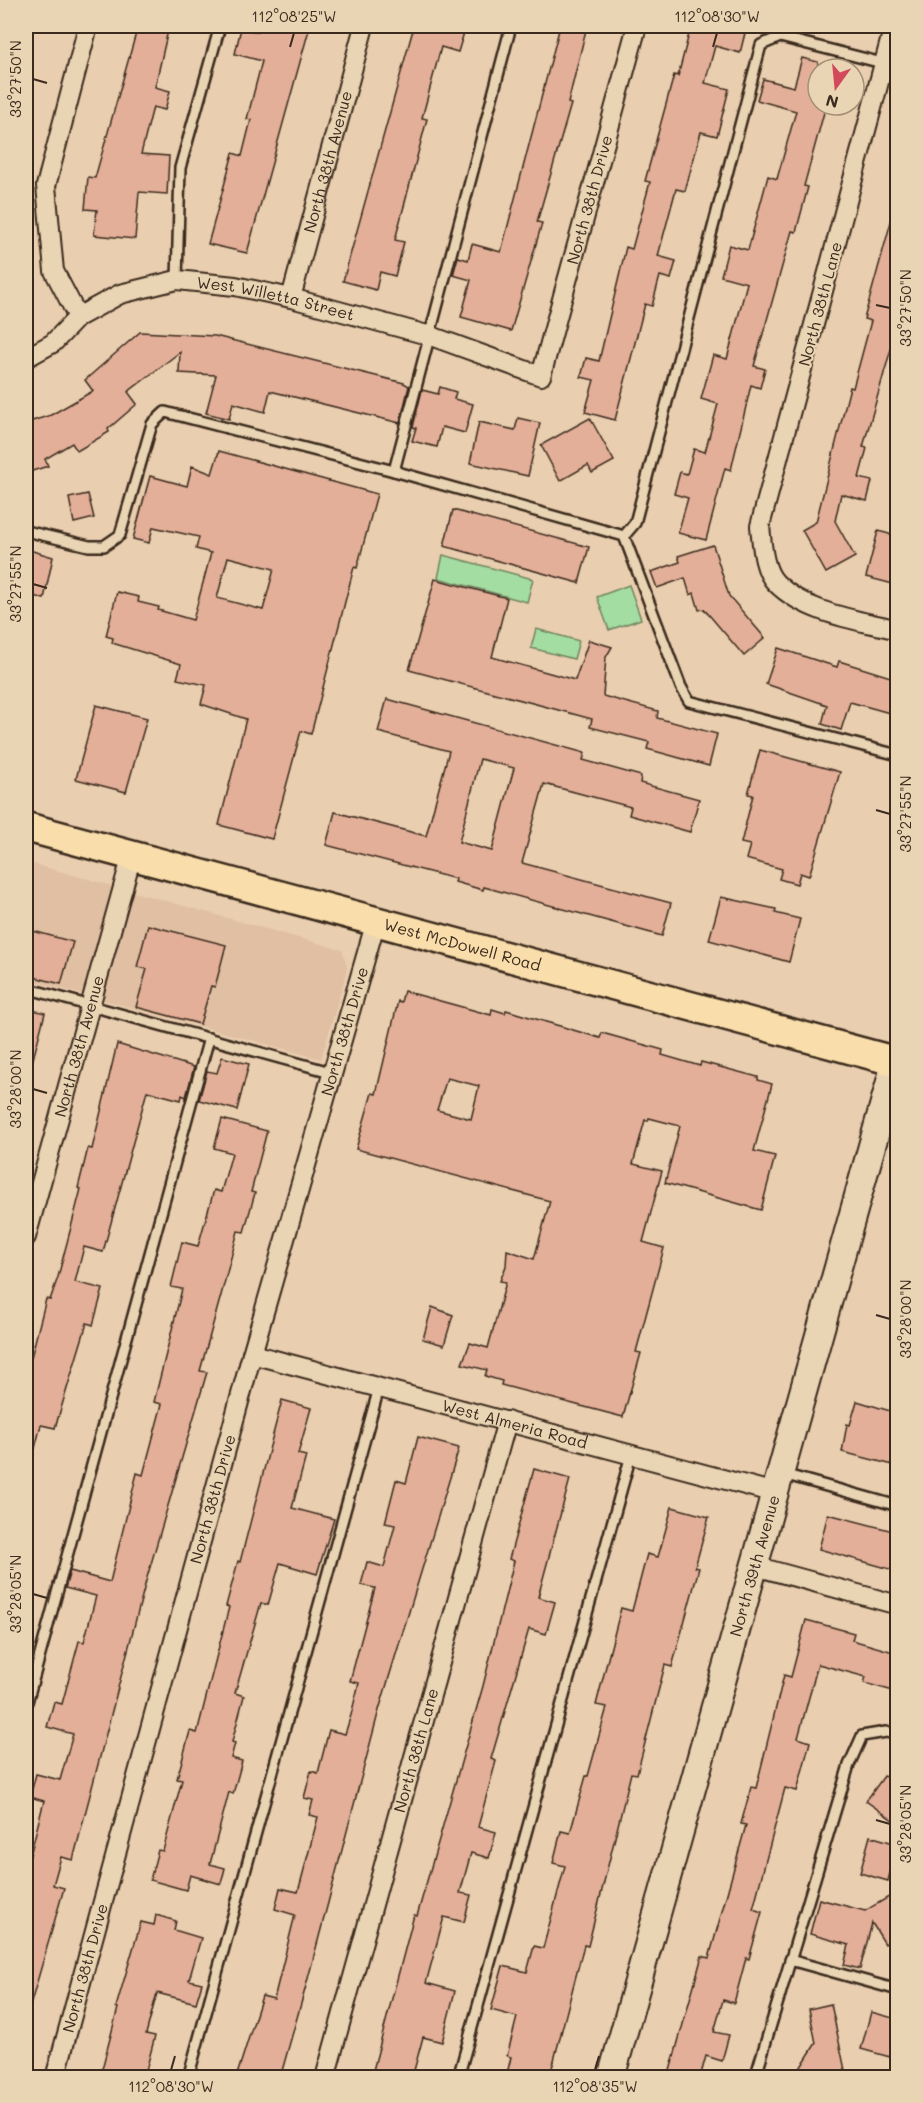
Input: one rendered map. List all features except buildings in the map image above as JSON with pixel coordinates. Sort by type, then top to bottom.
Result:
[{"type":"main road","name":"West McDowell Road","points":[[26,827],[897,1059]]},
{"type":"street","points":[[78,317],[54,271],[46,186],[88,26]]},
{"type":"street","name":"North 38th Avenue","points":[[291,298],[364,26]]},
{"type":"street","name":"North 38th Drive","points":[[541,376],[637,26]]},
{"type":"street","name":"North 38th Lane","points":[[894,26],[891,65],[760,526],[762,554],[775,582],[798,599],[829,612],[897,630]]},
{"type":"street","name":"West Willetta Street","points":[[26,358],[53,343],[78,317],[120,294],[177,280],[236,285],[291,298],[430,336],[541,376]]},
{"type":"street","name":"North 38th Avenue","points":[[26,1237],[132,855]]},
{"type":"street","name":"North 38th Drive","points":[[55,2078],[252,1354],[376,921]]},
{"type":"street","name":"North 39th Avenue","points":[[611,2077],[897,1059]]},
{"type":"street","name":"West Almeria Road","points":[[252,1354],[632,1455],[778,1483]]},
{"type":"street","name":"North 38th Lane","points":[[325,2078],[507,1422]]},
{"type":"street","points":[[754,1566],[897,1605]]},
{"type":"lane","points":[[177,280],[180,168],[220,26]]},
{"type":"lane","points":[[394,471],[511,26]]},
{"type":"lane","points":[[624,536],[634,523],[761,45],[780,37],[891,65]]},
{"type":"lane","points":[[26,531],[89,546],[104,546],[120,535],[152,424],[165,412],[394,471],[624,536]]},
{"type":"lane","points":[[624,536],[681,687],[689,701],[897,755]]},
{"type":"lane","points":[[26,988],[334,1073]]},
{"type":"lane","points":[[26,1706],[209,1038]]},
{"type":"lane","points":[[188,2078],[379,1388]]},
{"type":"lane","points":[[458,2078],[632,1455]]},
{"type":"lane","points":[[778,1483],[897,1506]]},
{"type":"lane","points":[[755,2078],[853,1755],[862,1736],[886,1732],[897,1735]]},
{"type":"lane","points":[[790,1960],[897,1990]]},
{"type":"shaded area","points":[[26,862],[342,950],[347,966],[346,974],[321,1059],[26,979]]},
{"type":"green space","points":[[443,555],[533,579],[527,602],[438,578]]},
{"type":"green space","points":[[629,585],[641,619],[609,630],[597,597]]},
{"type":"green space","points":[[536,629],[579,641],[574,659],[531,648]]}]
